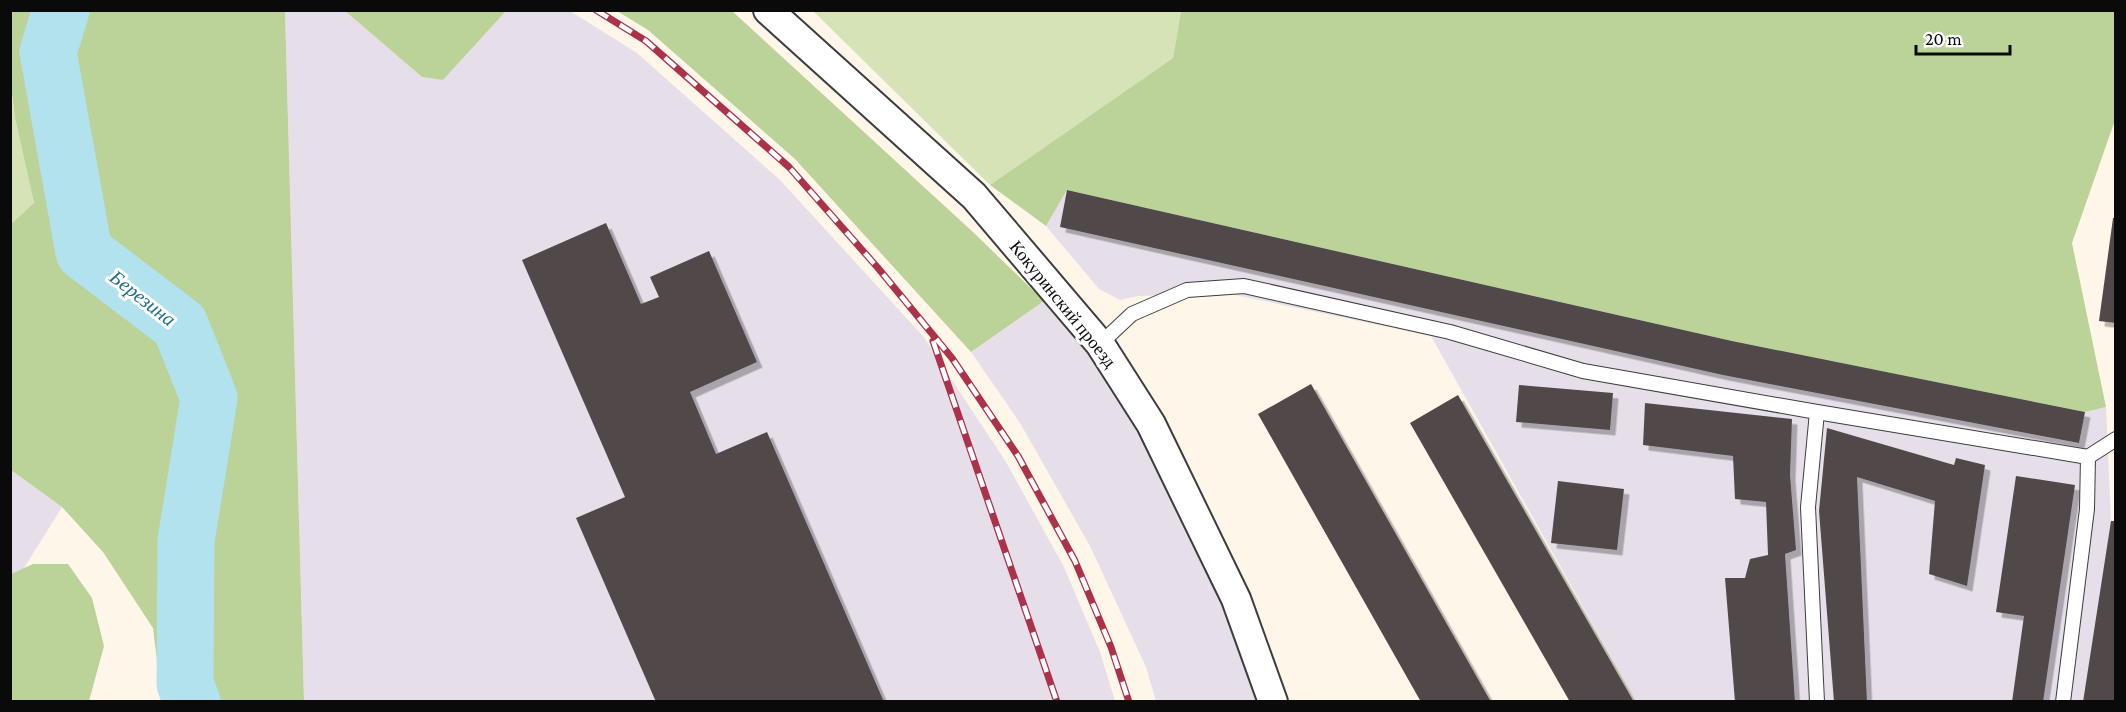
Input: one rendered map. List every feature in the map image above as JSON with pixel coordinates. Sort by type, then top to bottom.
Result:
[{"type":"street","name":"Кокуринский проезд","points":[[768,10],[974,196],[1100,344],[1150,424],[1236,599],[1273,702]]},
{"type":"lane","points":[[1100,344],[1132,314],[1187,290],[1244,286],[1450,332],[1583,371],[2088,457],[2115,439]]},
{"type":"lane","points":[[1817,412],[1808,507],[1817,702]]},
{"type":"lane","points":[[2063,702],[2087,509],[2088,457]]},
{"type":"shaded area","points":[[285,11],[345,11],[422,77],[443,80],[506,11],[570,11],[637,53],[779,179],[923,336],[1006,462],[1064,567],[1100,652],[1115,701],[304,701]]},
{"type":"shaded area","points":[[1067,190],[1732,341],[2085,412],[2106,407],[2111,521],[2116,521],[2115,701],[1636,701],[1431,336],[1226,293],[1138,296],[1120,300],[1099,289],[1046,226]]},
{"type":"shaded area","points":[[1044,301],[1088,353],[1134,422],[1226,606],[1260,701],[1156,701],[1146,667],[1090,546],[1020,423],[971,352]]},
{"type":"shaded area","points":[[11,470],[62,507],[11,589]]},
{"type":"green space","points":[[11,10],[285,11],[304,701],[162,701],[153,628],[103,552],[62,507],[11,470],[11,224],[34,203],[15,118],[11,87]]},
{"type":"green space","points":[[345,11],[506,11],[443,80],[422,77]]},
{"type":"green space","points":[[617,11],[732,11],[974,233],[1044,301],[971,352],[795,159],[648,30]]},
{"type":"green space","points":[[813,11],[1181,11],[1173,58],[990,185]]},
{"type":"green space","points":[[1181,11],[2115,11],[2115,120],[2072,243],[2106,407],[2085,412],[1732,341],[1067,190],[1046,226],[990,185],[1173,58]]},
{"type":"green space","points":[[10,87],[34,203],[11,224]]},
{"type":"green space","points":[[33,564],[68,564],[92,598],[104,646],[89,701],[11,701],[11,574]]},
{"type":"building","points":[[1067,190],[1732,341],[2085,412],[2079,443],[1723,375],[1060,227]]},
{"type":"building","points":[[2113,218],[2116,218],[2116,323],[2099,321]]},
{"type":"building","points":[[606,223],[641,304],[659,297],[650,277],[709,251],[757,362],[690,392],[716,454],[767,432],[884,702],[656,702],[576,518],[625,497],[522,260]]},
{"type":"building","points":[[1311,384],[1491,702],[1421,702],[1258,414]]},
{"type":"building","points":[[1519,385],[1613,393],[1610,430],[1516,422]]},
{"type":"building","points":[[1458,395],[1634,702],[1570,702],[1410,423]]},
{"type":"building","points":[[1645,403],[1792,419],[1790,475],[1796,550],[1785,554],[1795,702],[1735,702],[1725,578],[1745,578],[1750,559],[1768,555],[1766,502],[1735,499],[1733,456],[1643,445]]},
{"type":"building","points":[[1827,428],[1954,465],[1956,458],[1985,465],[1967,586],[1929,574],[1935,501],[1857,477],[1867,702],[1834,702],[1819,511]]},
{"type":"building","points":[[2016,476],[2075,485],[2043,702],[2012,702],[2024,616],[1996,612]]},
{"type":"building","points":[[1558,481],[1624,489],[1617,550],[1551,543]]},
{"type":"building","points":[[2111,521],[2116,521],[2116,702],[2083,702]]},
{"type":"waterway","name":"Березина","points":[[61,10],[48,52],[84,252],[180,325],[209,398],[186,541],[185,684],[192,702]]},
{"type":"railway","points":[[596,10],[646,41],[789,167],[878,268],[952,358],[1018,456],[1075,561],[1111,647],[1129,702]]},
{"type":"railway","points":[[933,341],[1057,702]]}]
